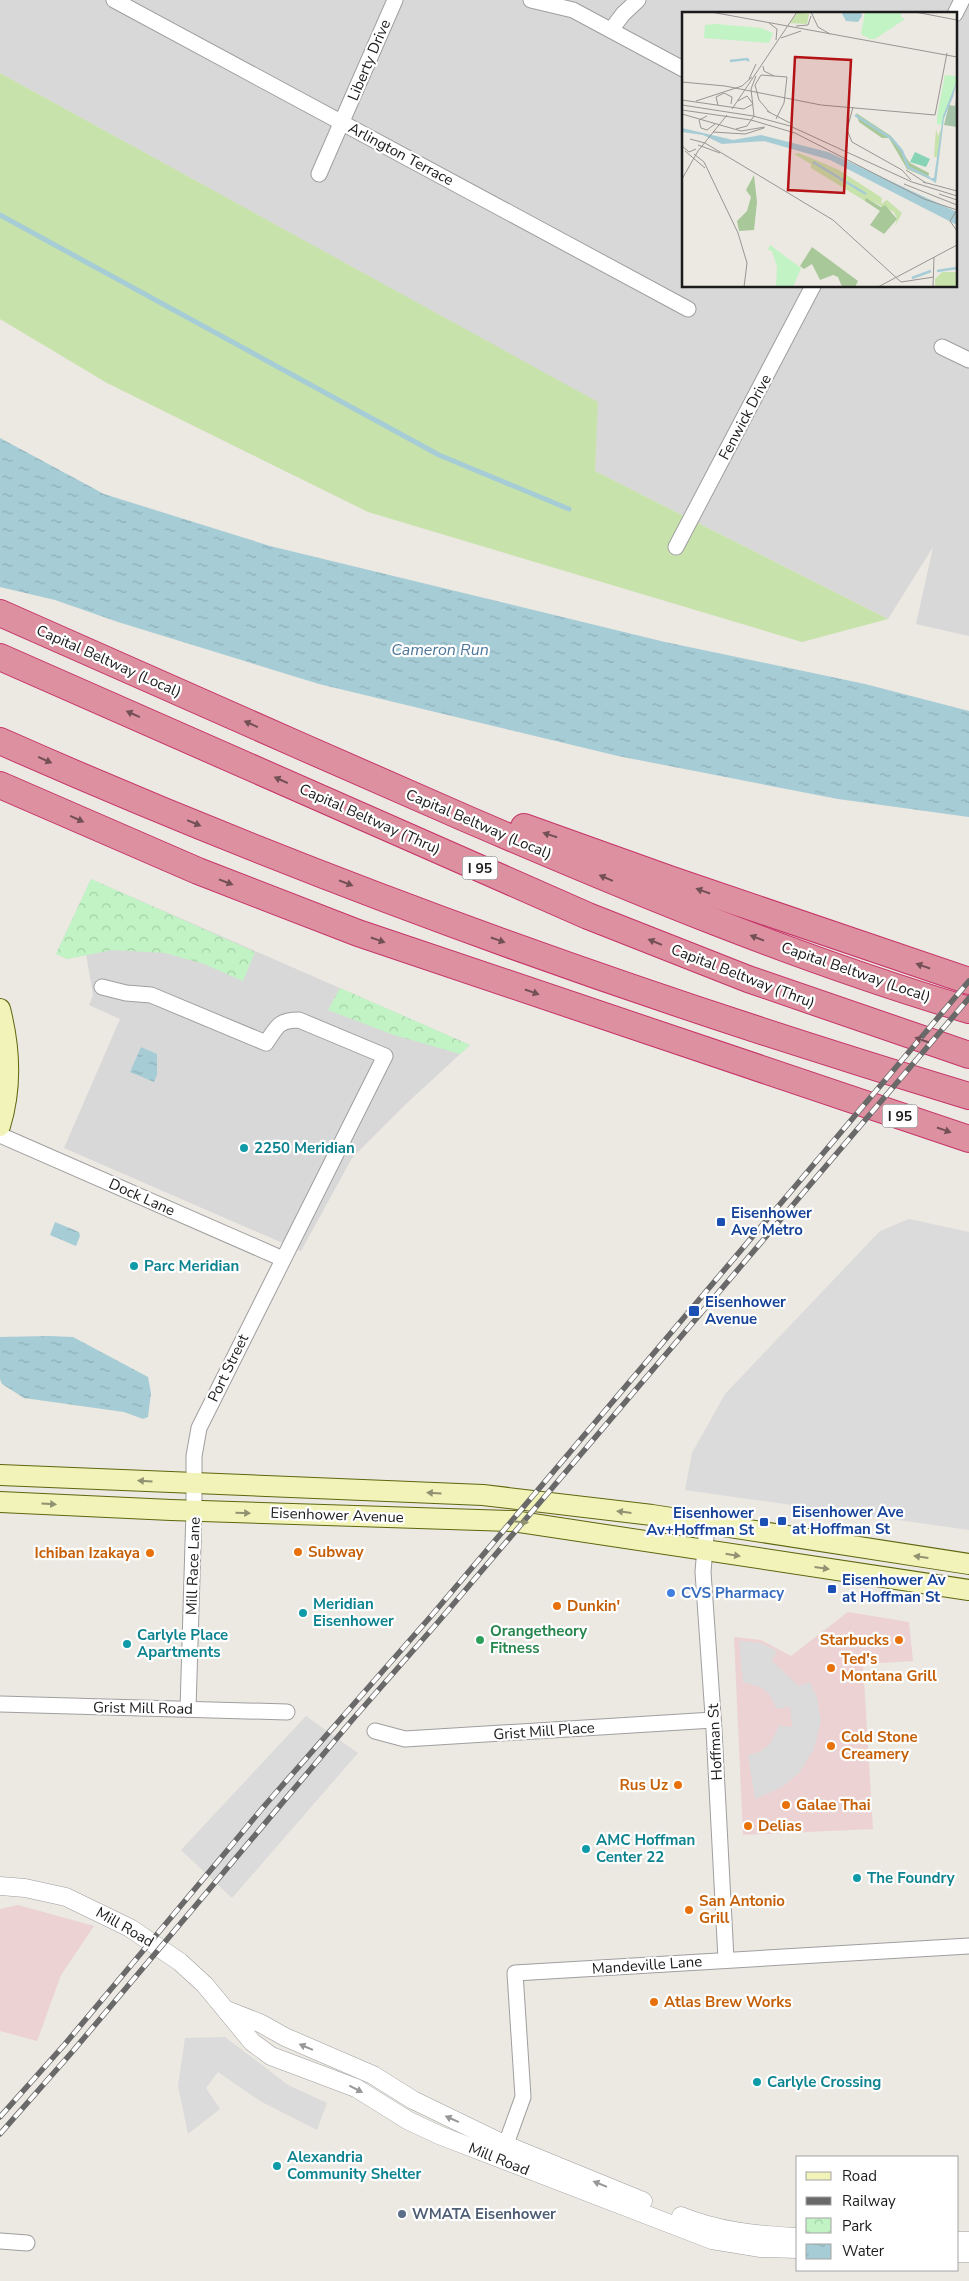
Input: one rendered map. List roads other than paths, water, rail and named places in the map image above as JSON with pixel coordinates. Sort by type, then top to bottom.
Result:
[{"type":"highway","name":"Capital Beltway (Local)","points":[[0,613],[360,772],[666,904],[817,961],[902,990],[969,1010]]},
{"type":"highway","name":"Capital Beltway (Thru)","points":[[0,657],[588,916],[748,980],[969,1055]]},
{"type":"highway","points":[[0,741],[249,846],[486,936],[790,1040],[969,1096]]},
{"type":"highway","points":[[360,772],[566,840],[681,883],[969,981]]},
{"type":"highway","name":"I 95","points":[[0,785],[198,872],[358,933],[969,1139]]},
{"type":"main road","points":[[0,1009],[6,1042],[9,1078],[0,1126]]},
{"type":"main road","name":"Eisenhower Avenue","points":[[0,1475],[483,1495],[652,1515],[969,1564]]},
{"type":"main road","name":"Eisenhower Avenue","points":[[0,1502],[194,1511],[513,1521],[969,1590]]},
{"type":"street","name":"Arlington Terrace","points":[[114,0],[688,309]]},
{"type":"street","name":"Liberty Drive","points":[[319,174],[395,0]]},
{"type":"street","points":[[531,0],[572,10],[682,68]]},
{"type":"street","points":[[611,30],[623,14],[638,0]]},
{"type":"street","points":[[956,12],[962,0]]},
{"type":"street","name":"Fenwick Drive","points":[[676,547],[812,288]]},
{"type":"street","points":[[942,347],[969,360]]},
{"type":"street","name":"Port Street","points":[[102,987],[126,993],[151,995],[266,1043],[277,1027],[286,1020],[299,1020],[385,1056],[199,1428],[194,1456],[194,1483]]},
{"type":"street","name":"Dock Lane","points":[[0,1135],[283,1259]]},
{"type":"street","name":"Mill Race Lane","points":[[188,1709],[194,1483]]},
{"type":"street","name":"Hoffman St","points":[[707,1524],[703,1572],[714,1720],[726,1959]]},
{"type":"street","name":"Grist Mill Road","points":[[0,1704],[287,1712]]},
{"type":"street","name":"Grist Mill Place","points":[[375,1731],[405,1739],[714,1720]]},
{"type":"street","name":"Mill Road","points":[[0,1886],[25,1888],[66,1897],[130,1928],[180,1962],[227,2010],[373,2075],[503,2152],[712,2240],[761,2248],[796,2249]]},
{"type":"street","name":"Mandeville Lane","points":[[503,2152],[523,2097],[515,1973],[969,1946]]},
{"type":"street","name":"Mill Road","points":[[503,2152],[692,2221],[743,2234],[796,2237]]},
{"type":"street","points":[[0,2241],[27,2243]]},
{"type":"water","name":"Cameron Run","points":[[0,438],[104,494],[270,546],[665,642],[865,684],[969,711],[969,817],[838,799],[618,756],[319,684],[118,622],[55,600],[0,587]]},
{"type":"water","points":[[141,1047],[157,1054],[157,1075],[154,1082],[130,1072]]},
{"type":"water","points":[[55,1222],[79,1232],[80,1236],[76,1246],[50,1235]]},
{"type":"water","points":[[0,1337],[73,1337],[148,1377],[151,1393],[148,1417],[143,1419],[124,1412],[24,1398],[2,1384],[0,1379]]},
{"type":"waterway","points":[[0,215],[439,455],[569,509]]},
{"type":"railway","points":[[0,2117],[65,2044],[266,1804],[432,1615],[969,981]]},
{"type":"railway","points":[[0,2134],[73,2051],[353,1719],[439,1621],[969,998]]},
{"type":"place","name":"2250 Meridian","points":[[244,1148]]},
{"type":"place","name":"Eisenhower Ave Metro","points":[[721,1222]]},
{"type":"place","name":"Parc Meridian","points":[[134,1266]]},
{"type":"place","name":"Eisenhower Avenue","points":[[694,1311]]},
{"type":"place","name":"Eisenhower Ave at Hoffman St","points":[[782,1521]]},
{"type":"place","name":"Eisenhower Av+Hoffman St","points":[[764,1522]]},
{"type":"place","name":"Subway","points":[[298,1552]]},
{"type":"place","name":"Ichiban Izakaya","points":[[150,1553]]},
{"type":"place","name":"Eisenhower Av at Hoffman St","points":[[832,1589]]},
{"type":"place","name":"CVS Pharmacy","points":[[671,1593]]},
{"type":"place","name":"Dunkin'","points":[[557,1606]]},
{"type":"place","name":"Meridian Eisenhower","points":[[303,1613]]},
{"type":"place","name":"Orangetheory Fitness","points":[[480,1640]]},
{"type":"place","name":"Starbucks","points":[[899,1640]]},
{"type":"place","name":"Carlyle Place Apartments","points":[[127,1644]]},
{"type":"place","name":"Ted's Montana Grill","points":[[831,1668]]},
{"type":"place","name":"Cold Stone Creamery","points":[[831,1746]]},
{"type":"place","name":"Rus Uz","points":[[678,1785]]},
{"type":"place","name":"Galae Thai","points":[[786,1805]]},
{"type":"place","name":"Delias","points":[[748,1826]]},
{"type":"place","name":"AMC Hoffman Center 22","points":[[586,1849]]},
{"type":"place","name":"The Foundry","points":[[857,1878]]},
{"type":"place","name":"San Antonio Grill","points":[[689,1910]]},
{"type":"place","name":"Atlas Brew Works","points":[[654,2002]]},
{"type":"place","name":"Carlyle Crossing","points":[[757,2082]]},
{"type":"place","name":"Alexandria Community Shelter","points":[[277,2166]]},
{"type":"place","name":"WMATA Eisenhower","points":[[402,2214]]}]
